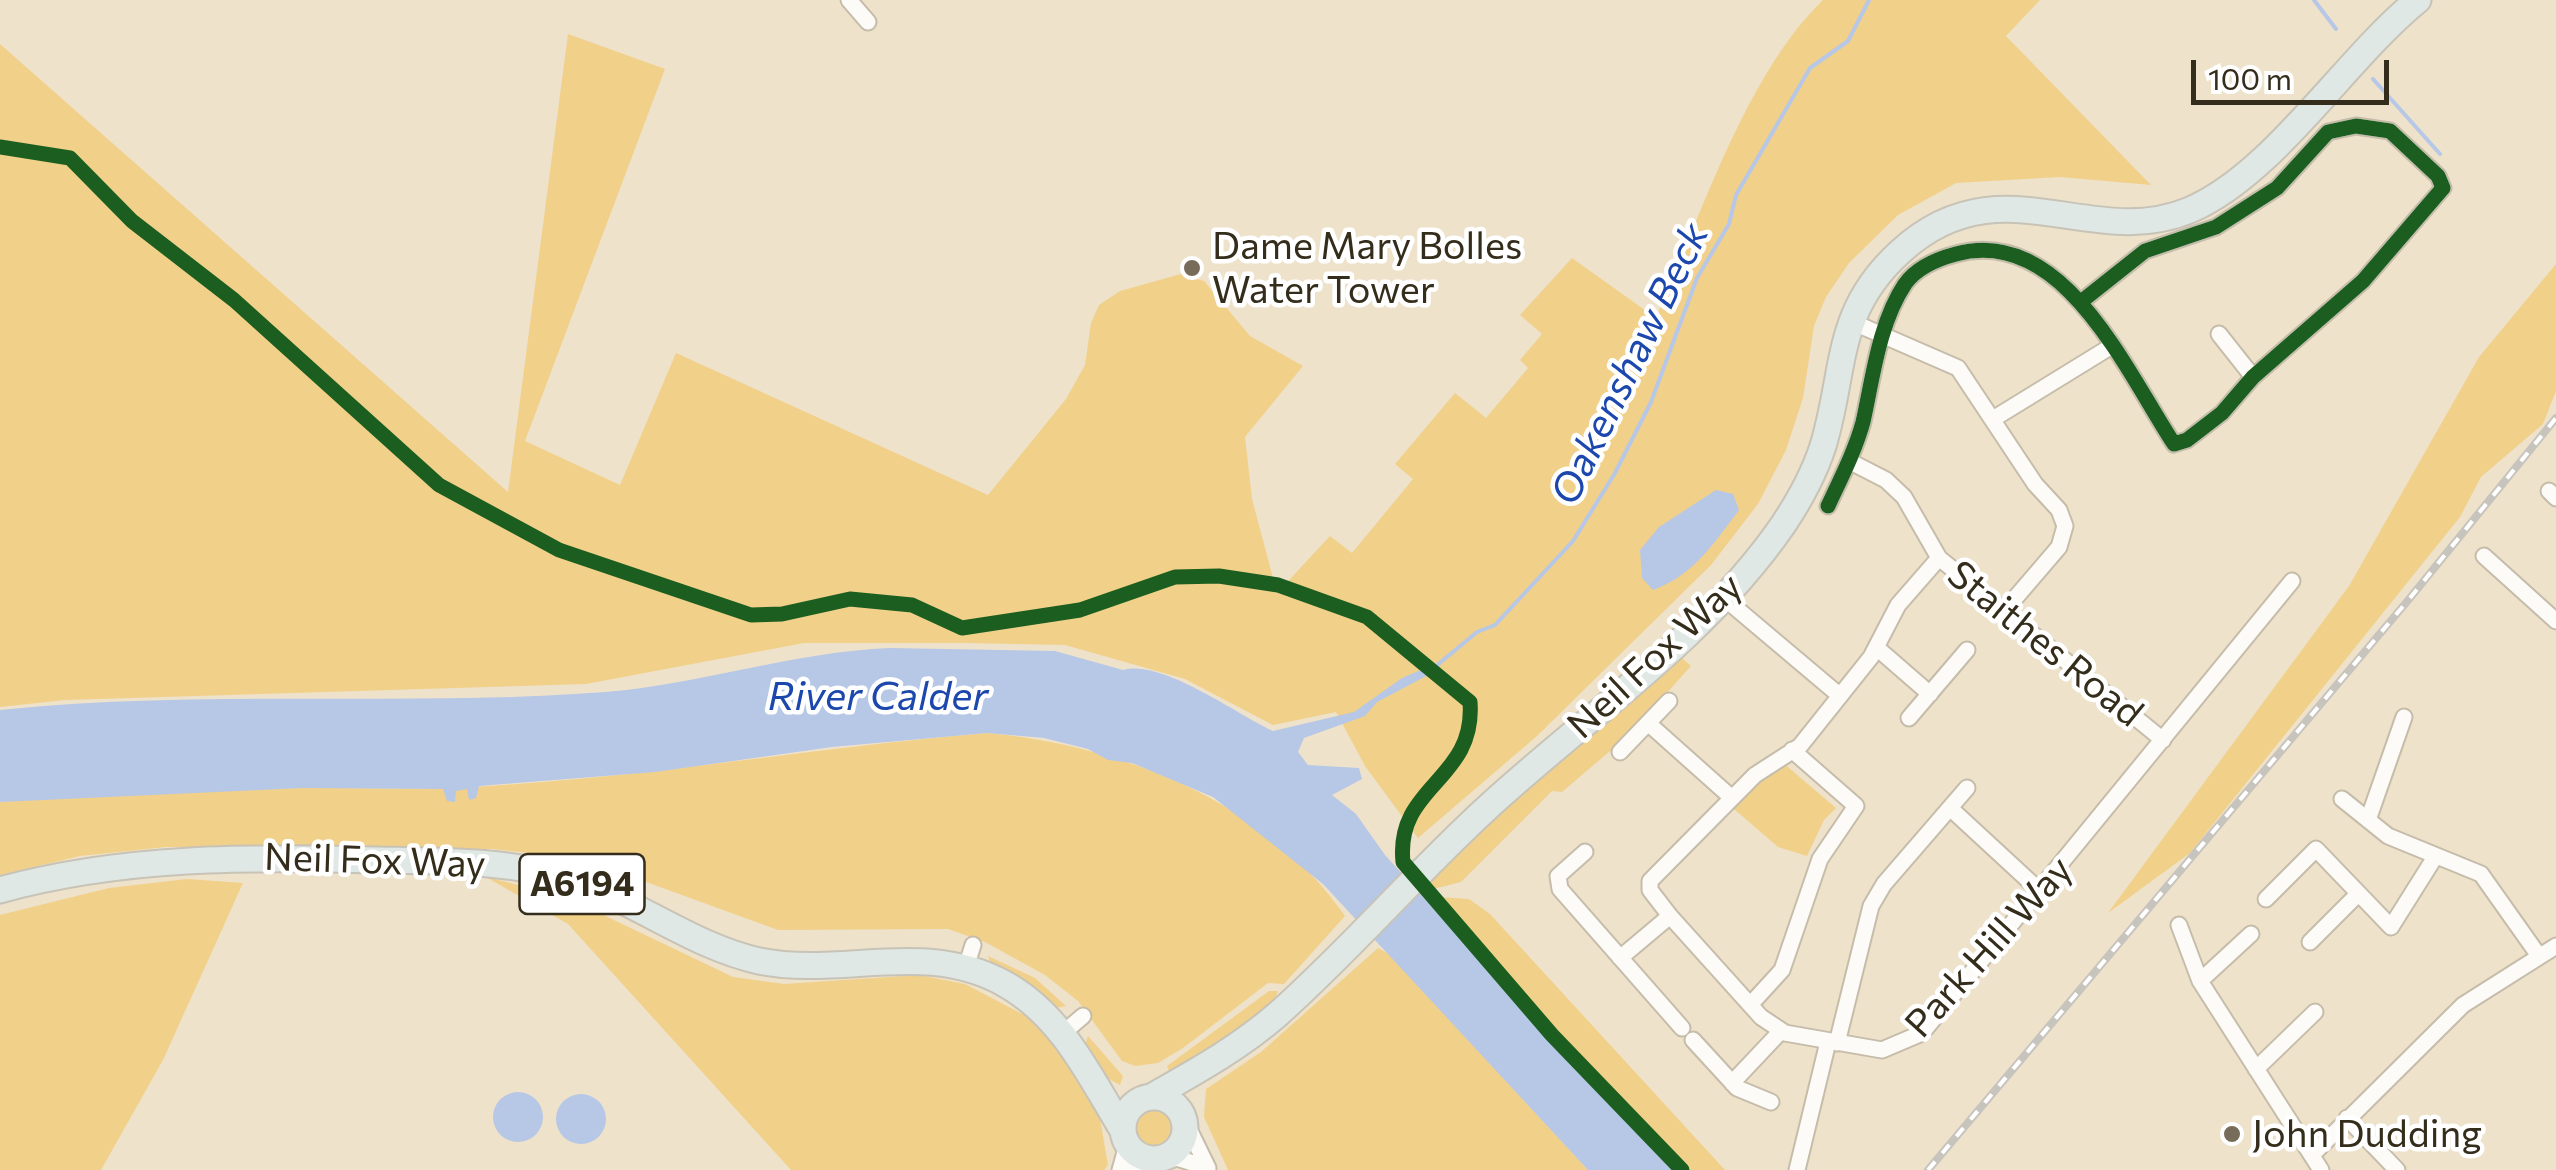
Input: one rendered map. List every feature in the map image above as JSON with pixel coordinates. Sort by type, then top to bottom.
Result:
[{"type":"main road","name":"Neil Fox Way","points":[[1143,1100],[1196,1074],[1278,1014],[1448,844],[1666,655],[1724,598],[1804,493],[1822,450],[1850,322],[1901,251],[1952,220],[1987,210],[2021,207],[2121,222],[2187,211],[2216,196],[2266,154],[2418,0]]},
{"type":"main road","name":"Neil Fox Way","points":[[0,890],[134,865],[237,857],[506,866],[554,875],[617,897],[723,951],[762,962],[969,956],[1020,993],[1063,1034],[1099,1090],[1126,1154]]},
{"type":"main road","points":[[1143,1100],[1125,1115],[1126,1154],[1162,1159],[1179,1148],[1188,1087],[1196,1074]]},
{"type":"main road","points":[[1099,1090],[1172,1102],[1183,1116]]},
{"type":"street","points":[[850,0],[868,22]]},
{"type":"street","points":[[1828,506],[1849,461],[1884,335],[1908,280],[1934,260],[1969,250],[2026,256],[2082,301],[2174,444],[2187,440],[2222,413],[2253,377],[2363,280],[2443,188],[2438,176],[2390,131],[2356,126],[2328,132],[2277,188],[2216,227],[2145,251],[2082,301]]},
{"type":"street","points":[[1850,322],[1958,368],[2035,484],[2059,510],[2066,526],[2059,546],[2005,610]]},
{"type":"street","points":[[2219,334],[2253,377]]},
{"type":"street","points":[[1993,418],[2110,348]]},
{"type":"street","name":"Staithes Road","points":[[1849,461],[1886,480],[1904,497],[1939,558],[2164,740]]},
{"type":"street","points":[[2484,556],[2556,621]]},
{"type":"street","name":"Park Hill Way","points":[[1939,558],[1898,605],[1876,648],[1792,750],[1755,775],[1650,881],[1650,890],[1670,916],[1750,1005],[1781,1031],[1882,1050],[1922,1033],[2292,581]]},
{"type":"street","points":[[1724,598],[1839,695]]},
{"type":"street","points":[[1876,648],[1930,694]]},
{"type":"street","points":[[1909,718],[1967,650]]},
{"type":"street","points":[[1620,752],[1669,701]]},
{"type":"street","points":[[2368,820],[2404,717]]},
{"type":"street","points":[[1649,724],[1732,798]]},
{"type":"street","points":[[1792,750],[1871,818]]},
{"type":"street","points":[[1797,1170],[1872,906],[1884,884],[1967,788]]},
{"type":"street","points":[[2342,800],[2388,836],[2481,874],[2539,956]]},
{"type":"street","points":[[1750,1005],[1782,970],[1820,860],[1856,806]]},
{"type":"street","points":[[1950,808],[2040,892]]},
{"type":"street","points":[[2266,899],[2316,849],[2391,926],[2435,857]]},
{"type":"street","points":[[1585,852],[1558,882],[1732,1083],[1749,1096],[1771,1102]]},
{"type":"street","points":[[2310,942],[2358,894]]},
{"type":"street","points":[[1620,958],[1670,916]]},
{"type":"street","points":[[2179,926],[2200,980],[2321,1170]]},
{"type":"street","points":[[2200,980],[2250,934]]},
{"type":"street","points":[[2312,1155],[2463,1005],[2556,946]]},
{"type":"street","points":[[2256,1069],[2315,1012]]},
{"type":"street","points":[[1063,1034],[1084,1016]]},
{"type":"street","points":[[1732,1083],[1781,1031]]},
{"type":"street","points":[[1183,1116],[1208,1169]]},
{"type":"street","points":[[2347,1118],[2396,1170]]},
{"type":"street","points":[[1162,1159],[1192,1161],[1208,1169]]},
{"type":"shaded area","points":[[1823,0],[2040,0],[2006,36],[2151,185],[2060,177],[1956,183],[1898,215],[1849,263],[1826,297],[1814,326],[1803,398],[1786,450],[1758,504],[1711,565],[1537,736],[1418,838],[1365,766],[1336,712],[1273,725],[1185,679],[1065,645],[804,643],[586,684],[65,700],[0,707],[0,44],[508,492],[568,34],[665,69],[525,441],[620,485],[676,353],[988,495],[1066,399],[1085,365],[1091,323],[1099,305],[1120,291],[1181,274],[1204,281],[1250,336],[1303,366],[1245,437],[1252,499],[1277,593],[1330,536],[1352,553],[1413,479],[1395,464],[1455,393],[1486,418],[1528,368],[1520,360],[1542,334],[1520,315],[1572,258],[1656,318],[1748,107],[1796,31]]},
{"type":"shaded area","points":[[2556,264],[2556,391],[2543,424],[2481,477],[2460,517],[2190,853],[2108,913],[2349,586],[2479,357]]},
{"type":"shaded area","points":[[1682,658],[1691,666],[1630,734],[1562,792],[1552,791],[1461,882],[1429,890],[1425,884],[1463,843]]},
{"type":"shaded area","points":[[987,733],[1088,751],[1187,786],[1233,811],[1275,841],[1313,876],[1345,916],[1284,984],[1268,983],[1183,1048],[1158,1063],[1135,1066],[1122,1061],[1078,1001],[1045,975],[985,942],[948,929],[778,930],[583,859],[492,849],[166,847],[80,856],[0,875],[0,802],[188,791],[428,789],[514,784]]},
{"type":"shaded area","points":[[1782,762],[1836,808],[1824,820],[1807,856],[1778,847],[1734,809],[1761,774]]},
{"type":"shaded area","points":[[486,877],[566,897],[733,977],[784,984],[919,975],[965,984],[1026,1016],[1056,1045],[1098,1107],[1108,1165],[1104,1170],[791,1170],[568,924]]},
{"type":"shaded area","points":[[187,879],[243,883],[163,1060],[101,1170],[0,1170],[0,915],[109,888]]},
{"type":"shaded area","points":[[1440,897],[1469,899],[1490,914],[1725,1170],[1680,1170]]},
{"type":"shaded area","points":[[1378,948],[1389,954],[1588,1170],[1228,1170],[1204,1117],[1206,1089],[1261,1052]]},
{"type":"shaded area","points":[[988,956],[1035,978],[1066,1006],[1056,1008],[991,965]]},
{"type":"shaded area","points":[[1269,991],[1278,991],[1261,1014],[1170,1074],[1167,1066]]},
{"type":"shaded area","points":[[1088,1036],[1123,1076],[1120,1085],[1107,1078],[1085,1045]]},
{"type":"shaded area","points":[[1158,1107],[1173,1113],[1179,1128],[1173,1143],[1158,1149],[1143,1143],[1137,1128],[1143,1113]]},
{"type":"water","points":[[1716,490],[1733,494],[1739,510],[1692,567],[1653,590],[1642,578],[1640,550],[1659,527]]},
{"type":"water","name":"River Calder","points":[[890,648],[1055,651],[1123,670],[1158,673],[1199,690],[1273,731],[1354,712],[1402,678],[1428,667],[1432,673],[1377,702],[1365,716],[1304,738],[1298,752],[1308,765],[1359,768],[1362,779],[1332,795],[1356,814],[1385,855],[1672,1170],[1588,1170],[1323,884],[1213,797],[1132,763],[1108,760],[1088,749],[1044,738],[987,733],[832,747],[655,772],[479,786],[476,798],[469,800],[467,789],[456,791],[455,802],[447,801],[443,789],[303,788],[0,802],[0,710],[151,700],[455,698],[606,692],[818,655]]},
{"type":"water","points":[[518,1092],[536,1099],[543,1117],[536,1135],[518,1142],[500,1135],[493,1117],[500,1099]]},
{"type":"water","points":[[581,1094],[599,1101],[606,1119],[599,1137],[581,1144],[563,1137],[556,1119],[563,1101]]},
{"type":"waterway","name":"Oakenshaw Beck","points":[[1430,671],[1477,632],[1495,625],[1573,541],[1615,473],[1651,402],[1697,278],[1729,224],[1736,195],[1810,68],[1848,41],[1869,0]]},
{"type":"waterway","name":"Oakenshaw Beck","points":[[2314,0],[2336,29]]},
{"type":"waterway","name":"Oakenshaw Beck","points":[[2373,79],[2440,154]]},
{"type":"railway","points":[[1928,1170],[2410,598],[2556,418]]},
{"type":"cycle path","points":[[1828,506],[1860,433],[1878,351],[1896,299],[1915,273],[1928,264],[1956,254],[1994,251],[2028,261],[2059,282],[2112,344],[2174,444],[2187,440],[2222,413],[2253,377],[2363,281],[2443,188],[2438,176],[2390,131],[2356,126],[2328,132],[2277,188],[2216,227],[2145,251],[2082,301]]},
{"type":"cycle path","points":[[0,147],[70,158],[132,221],[234,300],[439,485],[559,550],[751,615],[782,614],[850,599],[912,605],[962,628],[1080,610],[1175,577],[1219,576],[1278,585],[1367,617],[1470,702],[1469,728],[1461,750],[1411,816],[1404,836],[1403,862],[1552,1035],[1682,1170]]},
{"type":"place","name":"Dame Mary Bolles Water Tower","points":[[1192,268]]},
{"type":"place","name":"John Dudding","points":[[2232,1134]]}]
